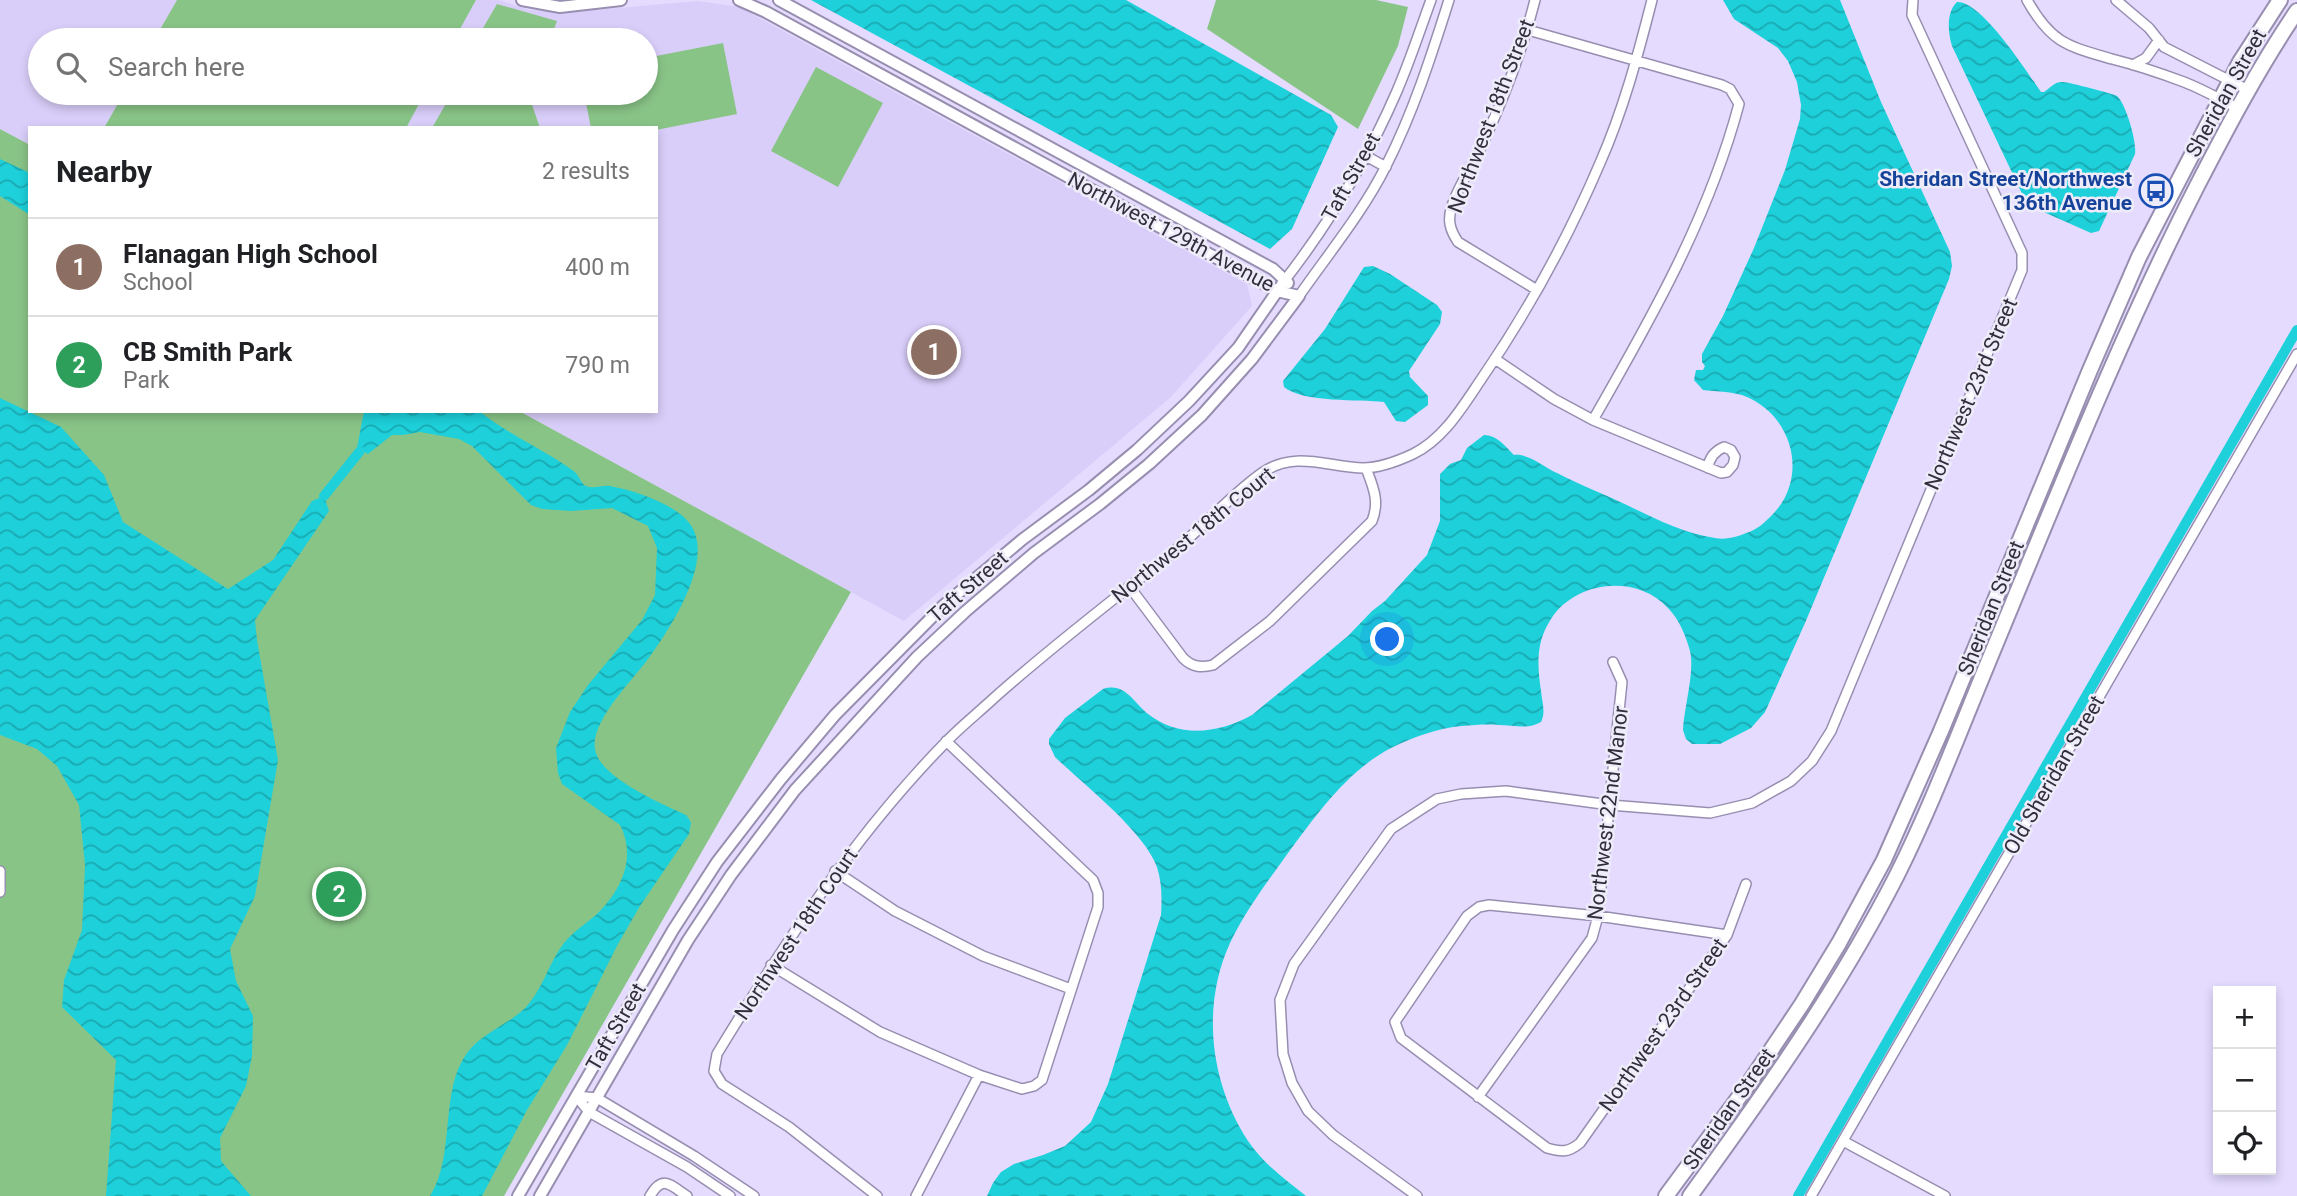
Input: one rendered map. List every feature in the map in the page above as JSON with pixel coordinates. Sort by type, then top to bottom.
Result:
[{"type":"main road","name":"Sheridan Street","points":[[1666,1196],[1745,1089],[1801,1004],[1839,943],[1884,860],[1941,731],[2139,257],[2231,81],[2280,0]]},
{"type":"main road","name":"Sheridan Street","points":[[1690,1196],[1814,1020],[1857,951],[1898,872],[2103,383],[2156,266],[2237,108],[2297,11]]},
{"type":"street","points":[[522,0],[560,7],[621,0]]},
{"type":"street","name":"Northwest 129th Avenue","points":[[739,0],[1277,291],[1299,296]]},
{"type":"street","name":"Northwest 129th Avenue","points":[[779,0],[1273,269],[1299,296]]},
{"type":"street","name":"Taft Street","points":[[518,1196],[673,930],[717,862],[827,724],[904,644],[968,584],[1137,450],[1189,401],[1238,348],[1316,240],[1364,155],[1396,94],[1431,0]]},
{"type":"street","name":"Northwest 18th Street","points":[[1535,0],[1528,30],[1484,141],[1452,207],[1449,223],[1451,233],[1458,242],[1537,290]]},
{"type":"street","name":"Northwest 18th Court","points":[[877,1196],[810,1142],[722,1084],[714,1071],[716,1054],[771,965],[835,871],[946,741],[1039,658],[1171,554],[1264,471],[1299,459],[1366,468],[1397,461],[1417,452],[1441,433],[1495,359],[1561,246],[1601,162],[1637,60],[1652,0]]},
{"type":"street","name":"Northwest 23rd Street","points":[[1417,1196],[1333,1135],[1308,1111],[1292,1083],[1283,1054],[1280,1000],[1294,964],[1391,829],[1437,799],[1461,794],[1506,791],[1610,805],[1710,813],[1752,803],[1791,781],[1812,761],[1831,731],[2022,271],[2022,253],[1912,15],[1913,0]]},
{"type":"street","points":[[2027,0],[2048,31],[2068,45],[2088,54],[2185,82],[2237,108]]},
{"type":"street","points":[[2032,10],[2039,0]]},
{"type":"street","points":[[2116,0],[2135,14],[2164,47],[2248,90]]},
{"type":"street","name":"Taft Street","points":[[540,1196],[688,940],[795,790],[936,638],[1024,562],[1149,464],[1202,415],[1252,359],[1363,207],[1386,167],[1418,96],[1446,1]]},
{"type":"street","points":[[1528,30],[1722,85],[1730,89],[1739,104],[1698,221],[1652,317],[1592,420]]},
{"type":"street","points":[[2133,65],[2146,58],[2159,40]]},
{"type":"street","points":[[911,73],[913,93]]},
{"type":"street","points":[[1364,155],[1386,167]]},
{"type":"street","name":"Old Sheridan Street","points":[[1811,1196],[2297,354]]},
{"type":"street","points":[[1495,359],[1554,399],[1592,420],[1708,468]]},
{"type":"street","points":[[1129,586],[1189,664],[1202,668],[1213,665],[1270,621],[1372,521],[1376,498],[1366,468]]},
{"type":"street","points":[[1089,490],[1100,505]]},
{"type":"street","name":"Northwest 22nd Manor","points":[[1478,1097],[1592,938],[1598,916],[1622,682],[1613,662]]},
{"type":"street","points":[[771,965],[880,1032],[979,1075],[1023,1089],[1042,1080],[1098,907],[1098,893],[1093,880],[946,741]]},
{"type":"street","points":[[0,871],[0,892]]},
{"type":"street","points":[[835,871],[895,911],[983,956],[1071,989]]},
{"type":"street","name":"Northwest 23rd Street","points":[[1478,1097],[1547,1148],[1564,1152],[1580,1143],[1727,935],[1746,884]]},
{"type":"street","points":[[1478,1097],[1401,1038],[1396,1031],[1395,1022],[1467,916],[1479,907],[1489,905],[1598,916],[1727,935]]},
{"type":"street","points":[[916,1196],[979,1075]]},
{"type":"street","points":[[576,1096],[597,1098],[694,1156],[754,1196]]},
{"type":"street","points":[[576,1096],[589,1112],[687,1167],[730,1196]]},
{"type":"street","points":[[1843,1140],[1945,1196]]},
{"type":"street","points":[[650,1196],[656,1185],[662,1182],[687,1196]]},
{"type":"shaded area","points":[[0,0],[178,0],[162,28],[28,28],[28,105],[117,105],[105,126],[28,126],[28,144],[0,129]]},
{"type":"shaded area","points":[[177,0],[476,0],[461,28],[161,28]]},
{"type":"shaded area","points":[[476,0],[499,0],[529,10],[572,12],[698,1],[739,7],[1247,284],[1252,306],[1170,398],[904,621],[523,413],[658,413],[658,126],[407,126],[418,105],[658,105],[658,28],[461,28]]},
{"type":"shaded area","points":[[1216,0],[1376,0],[1408,7],[1398,46],[1358,129],[1207,29]]},
{"type":"shaded area","points":[[497,4],[557,21],[554,28],[483,28]]},
{"type":"shaded area","points":[[723,43],[737,114],[658,130],[658,126],[591,126],[586,105],[658,105],[658,56]]},
{"type":"shaded area","points":[[816,67],[883,103],[838,187],[771,151]]},
{"type":"shaded area","points":[[117,105],[418,105],[407,126],[105,126]]},
{"type":"shaded area","points":[[445,105],[532,105],[539,126],[433,126]]},
{"type":"shaded area","points":[[0,129],[28,144],[28,413],[523,413],[851,592],[504,1196],[0,1196]]},
{"type":"water","points":[[811,0],[1126,0],[1331,115],[1338,127],[1292,229],[1270,249]]},
{"type":"water","points":[[1723,0],[1840,0],[1881,102],[1950,252],[1952,266],[1949,279],[1805,623],[1765,712],[1751,728],[1720,744],[1692,744],[1686,739],[1683,730],[1691,669],[1690,651],[1682,628],[1672,612],[1655,597],[1624,586],[1591,589],[1575,596],[1551,619],[1540,645],[1539,672],[1543,711],[1541,722],[1526,726],[1485,725],[1444,729],[1408,740],[1375,758],[1347,781],[1310,823],[1257,897],[1230,943],[1215,992],[1213,1018],[1214,1044],[1225,1094],[1235,1118],[1260,1157],[1306,1196],[987,1196],[1001,1172],[1014,1164],[1065,1146],[1091,1122],[1108,1084],[1161,915],[1157,867],[1140,838],[1055,757],[1049,739],[1065,718],[1103,689],[1111,688],[1128,694],[1160,722],[1186,730],[1213,729],[1252,715],[1348,636],[1427,555],[1440,521],[1440,474],[1450,464],[1461,460],[1467,448],[1484,435],[1497,439],[1514,455],[1530,458],[1566,478],[1654,518],[1705,536],[1719,539],[1750,532],[1766,521],[1783,501],[1789,486],[1792,454],[1780,424],[1769,411],[1755,401],[1730,392],[1703,390],[1694,380],[1696,370],[1703,370],[1705,366],[1702,354],[1723,316],[1754,248],[1785,170],[1800,119],[1801,105],[1797,82],[1788,61],[1778,48],[1734,19]]},
{"type":"water","points":[[1957,2],[1979,13],[1991,25],[2041,92],[2063,82],[2114,95],[2120,100],[2130,124],[2135,154],[2099,231],[2091,233],[2026,202],[1952,46],[1950,17]]},
{"type":"water","points":[[0,159],[28,172],[28,214],[0,196]]},
{"type":"water","points":[[1373,266],[1437,305],[1442,312],[1440,324],[1409,371],[1410,377],[1428,396],[1428,405],[1405,422],[1396,421],[1384,402],[1304,396],[1284,387],[1283,381],[1325,329],[1364,267]]},
{"type":"water","points":[[0,398],[61,427],[104,475],[123,522],[228,589],[273,560],[312,501],[324,496],[329,511],[255,620],[278,760],[255,896],[230,949],[236,981],[253,1016],[252,1056],[246,1086],[220,1138],[221,1161],[251,1196],[106,1196],[116,1060],[62,1007],[64,980],[82,930],[85,865],[79,805],[57,766],[37,749],[0,735]]},
{"type":"water","points":[[364,413],[480,413],[565,465],[587,486],[610,486],[665,504],[690,524],[697,539],[698,556],[694,574],[678,612],[648,659],[604,716],[595,742],[601,763],[610,772],[635,790],[686,815],[691,822],[689,834],[640,906],[618,944],[567,1045],[527,1110],[482,1196],[430,1196],[443,1162],[453,1086],[458,1068],[467,1053],[480,1040],[526,1007],[564,943],[605,906],[624,873],[627,850],[620,825],[562,784],[558,773],[556,748],[570,712],[588,685],[642,620],[655,595],[657,548],[648,526],[612,508],[571,511],[542,509],[531,505],[472,446],[459,439],[420,432],[392,435],[368,454],[357,448]]},
{"type":"waterway","points":[[1798,1196],[2297,330]]},
{"type":"waterway","points":[[324,496],[360,451]]},
{"type":"place","name":"Sheridan Street/Northwest 136th Avenue","points":[[2156,191]]},
{"type":"place","name":"Flanagan High School","points":[[934,352]]},
{"type":"place","name":"CB Smith Park","points":[[339,894]]}]
